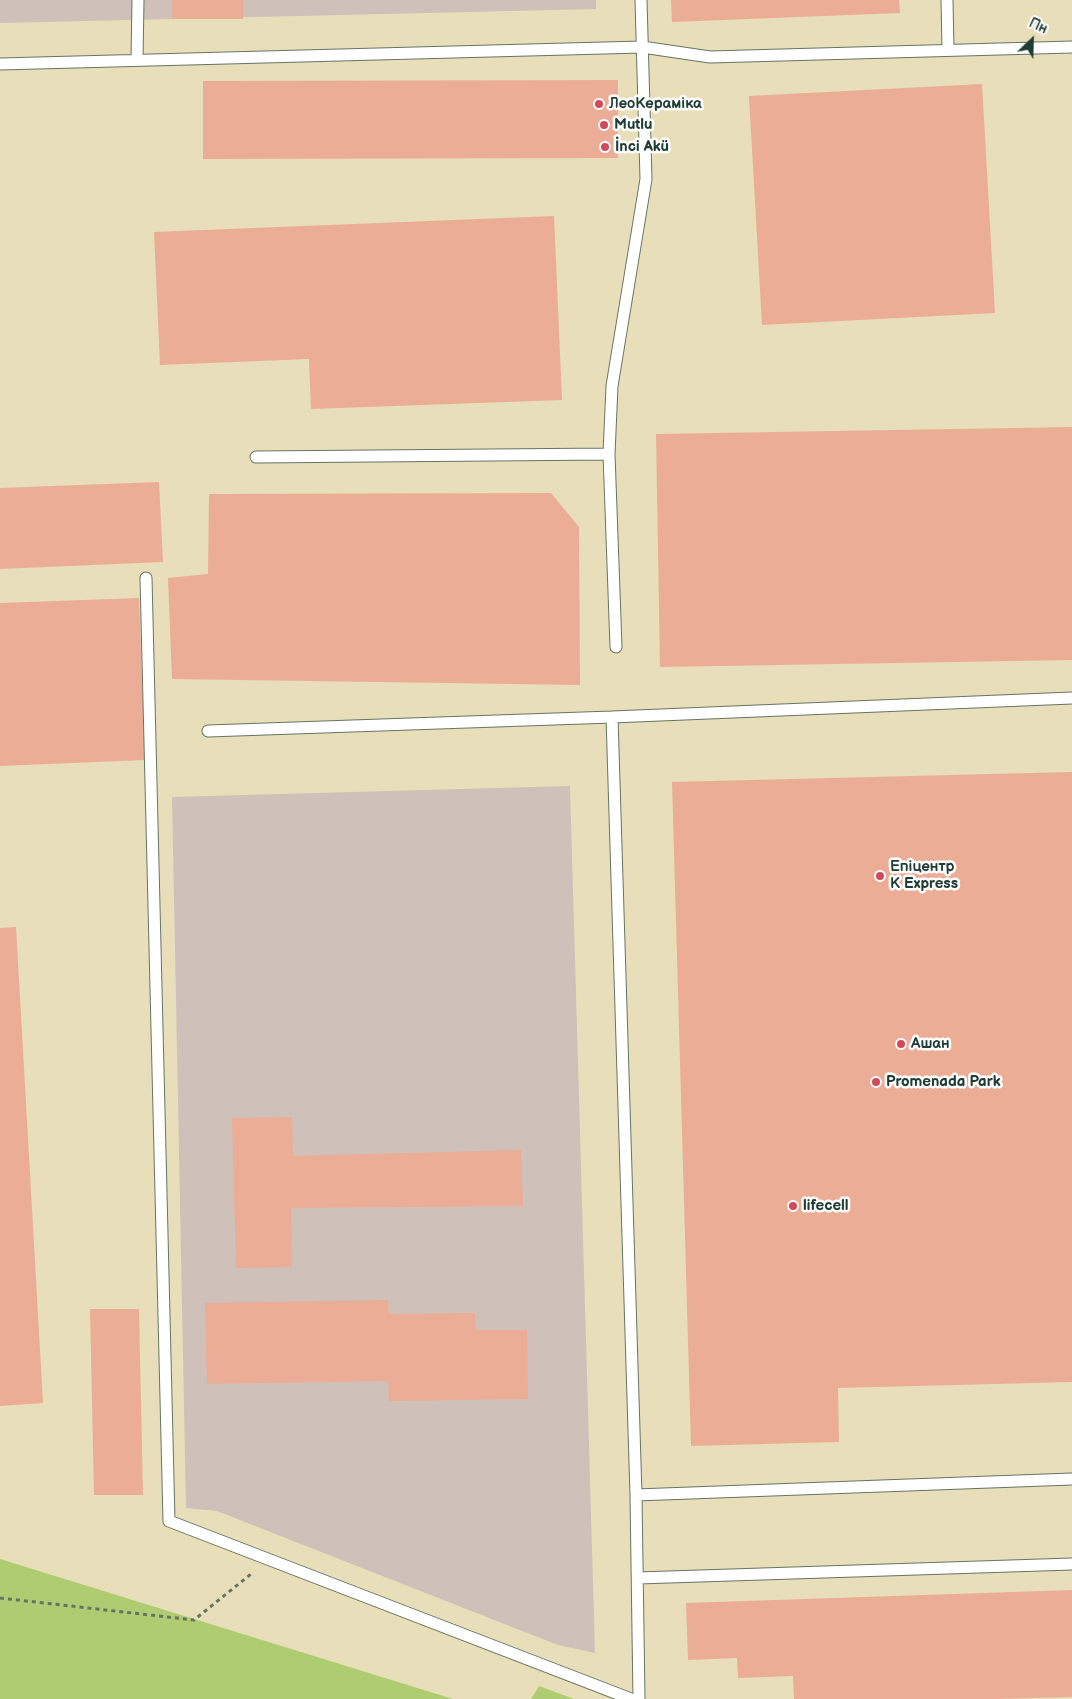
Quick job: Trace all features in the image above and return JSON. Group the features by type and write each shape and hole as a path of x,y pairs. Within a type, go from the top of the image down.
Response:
{"lane":[{"path":"136,60 138,0"},
{"path":"616,647 609,454 612,386 646,179 641,0"},
{"path":"947,0 948,50"},
{"path":"0,64 642,47 710,57 1072,47"},
{"path":"256,457 609,454"},
{"path":"146,578 169,1521 631,1699"},
{"path":"208,731 1072,698"},
{"path":"612,717 636,1495 640,1699"},
{"path":"636,1495 1072,1480"},
{"path":"638,1578 1072,1564"}],"path":[{"path":"0,1598 194,1620 269,1559"}],"shaded area":[{"path":"0,0 596,0 596,9 0,23"},
{"path":"570,786 595,1653 558,1645 217,1511 186,1508 172,797"}],"green space":[{"path":"0,1559 453,1699 0,1699"},
{"path":"539,1686 574,1699 531,1699"}],"building":[{"path":"172,0 243,0 243,19 172,19"},
{"path":"671,0 899,0 900,13 672,22"},
{"path":"618,80 618,158 203,159 203,81"},
{"path":"982,84 995,313 762,325 749,96"},
{"path":"554,216 562,400 311,409 309,359 160,365 154,232"},
{"path":"1072,427 1072,660 660,667 656,434"},
{"path":"159,482 163,562 0,569 0,488"},
{"path":"551,493 579,527 580,685 172,679 168,578 208,574 209,494"},
{"path":"139,598 145,760 0,766 0,603"},
{"name":"Promenada Park","path":"1072,772 1072,1382 838,1388 839,1442 691,1446 672,782"},
{"path":"16,927 43,1403 0,1406 0,928"},
{"path":"292,1117 293,1156 521,1150 523,1206 291,1208 292,1267 236,1268 232,1118"},
{"path":"388,1300 389,1314 475,1313 476,1330 527,1330 528,1399 389,1401 388,1381 207,1384 205,1303"},
{"path":"90,1309 139,1309 143,1495 94,1495"},
{"path":"1072,1590 1072,1697 794,1699 793,1676 738,1678 737,1658 688,1660 686,1603"}],"place":[{"name":"ЛеоКераміка","path":"599,104"},
{"name":"Mutlu","path":"604,125"},
{"name":"İnci Akü","path":"605,147"},
{"name":"Епіцентр К Express","path":"880,876"},
{"name":"Ашан","path":"901,1044"},
{"name":"Promenada Park","path":"876,1082"},
{"name":"lifecell","path":"793,1206"}]}
